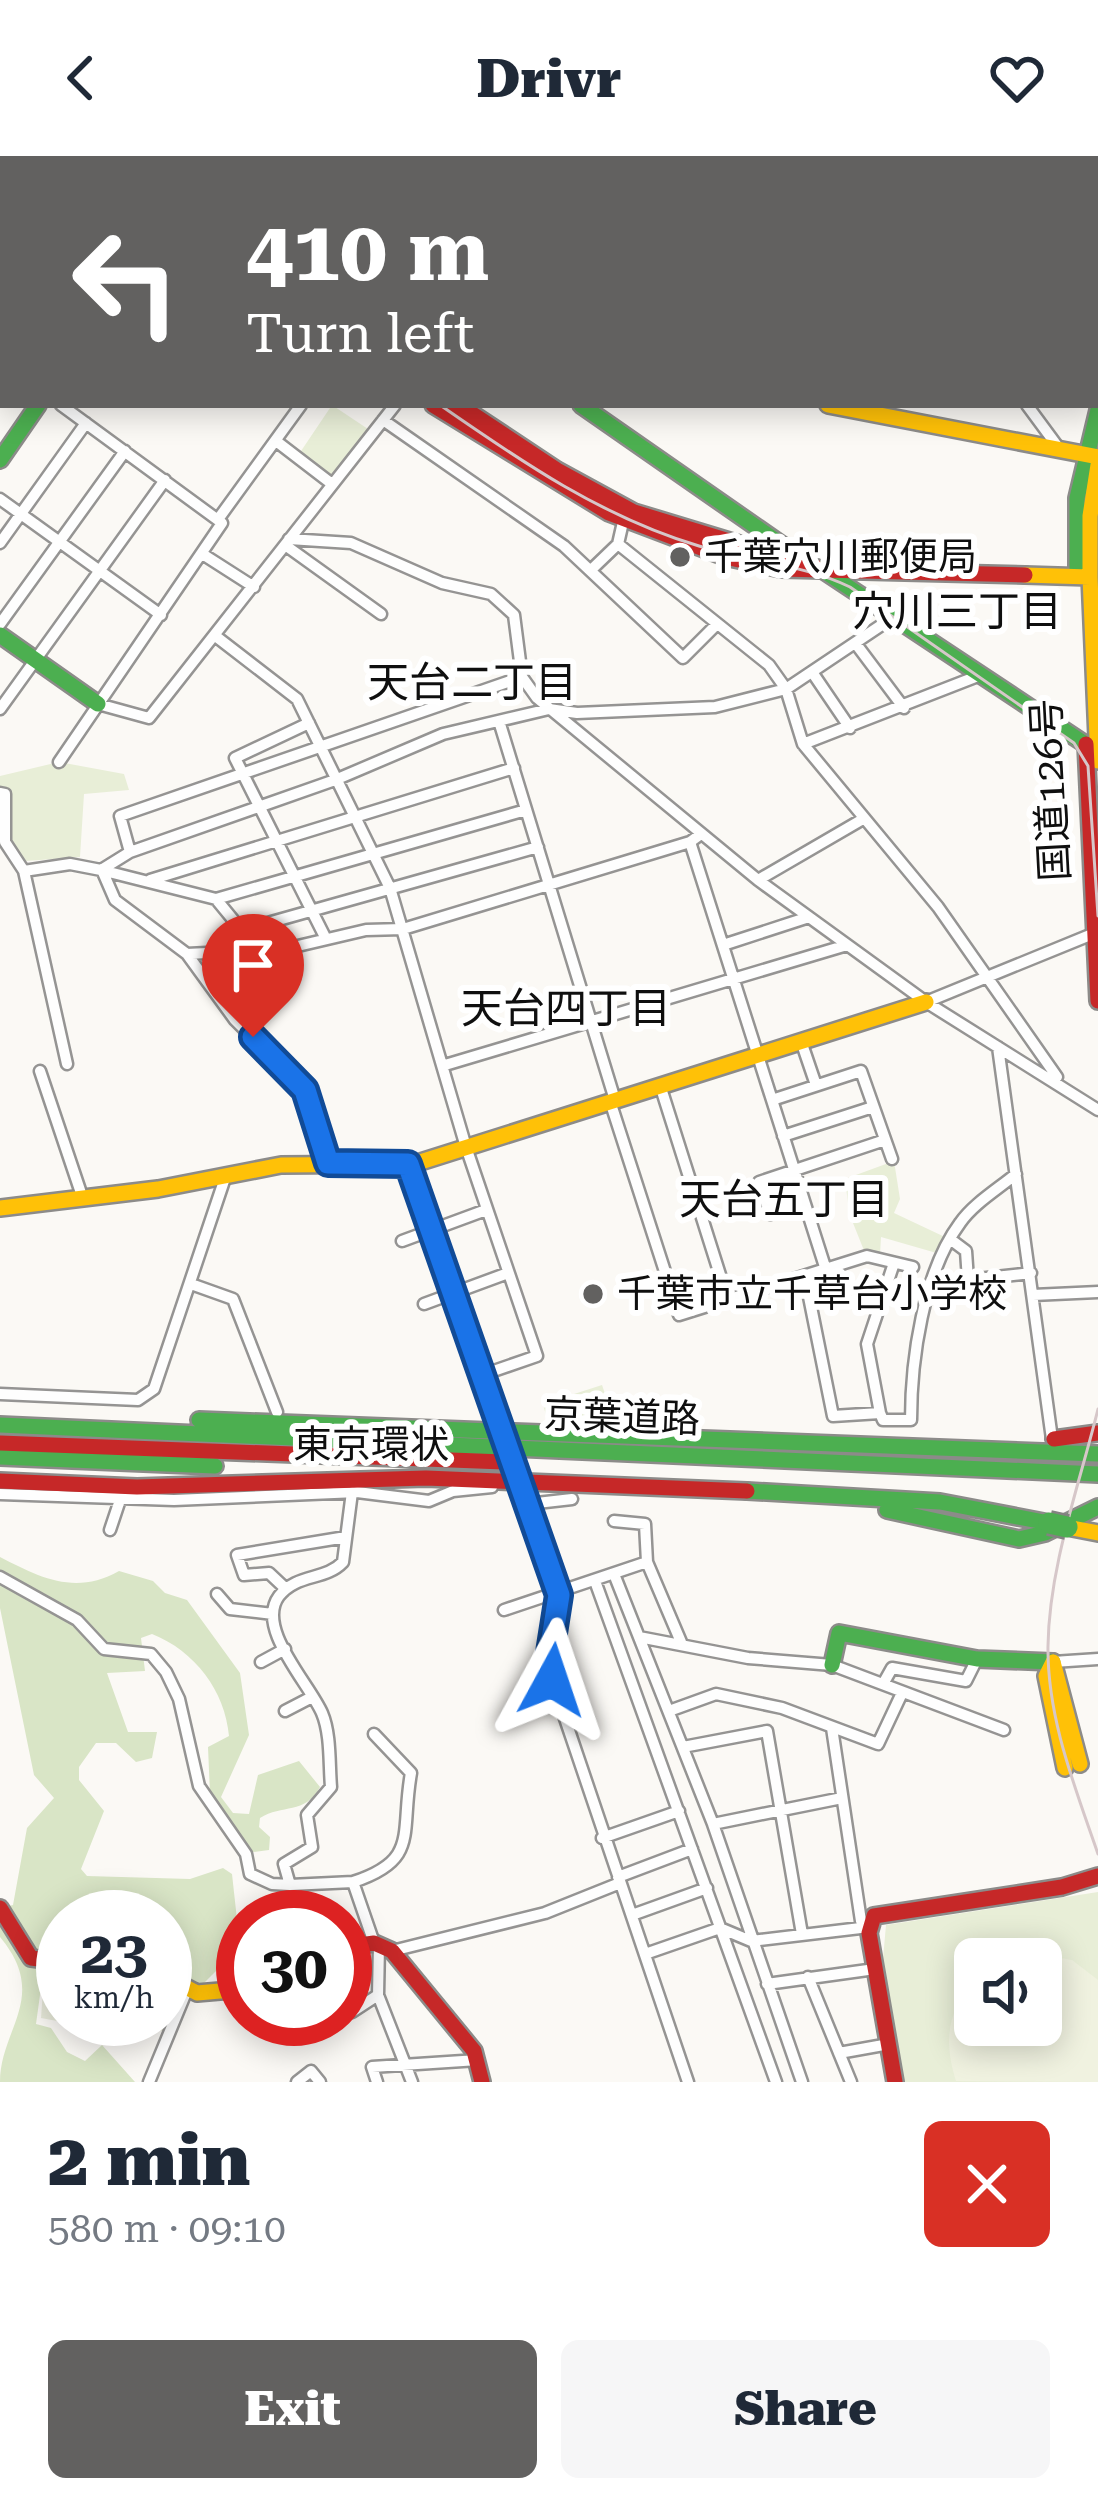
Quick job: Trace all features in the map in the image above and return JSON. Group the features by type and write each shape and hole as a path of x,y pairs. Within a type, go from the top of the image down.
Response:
{"main road":[{"path":"0,460 36,408"},
{"path":"438,408 620,533 793,571 815,567 1083,576"},
{"path":"464,408 608,500 679,529 815,567"},
{"path":"585,408 1095,753"},
{"path":"843,408 1094,458"},
{"name":"国道126号","path":"1098,410 1094,458 1074,523 1083,576 1095,753 1098,1000"},
{"path":"0,634 98,704"},
{"path":"0,1208 328,1163 408,1164 926,1002"},
{"name":"東京環状","path":"0,1413 1098,1454"},
{"name":"京葉道路","path":"0,1425 1098,1474"},
{"path":"797,1443 810,1436 1052,1438 1098,1433"},
{"name":"京葉道路","path":"0,1443 1098,1488"},
{"path":"0,1457 452,1475 465,1480"},
{"name":"東京環状","path":"0,1481 137,1486 384,1478 811,1494 940,1502 1073,1528"},
{"path":"811,1494 1018,1539 1045,1534 1098,1507"},
{"path":"1073,1528 1098,1544"},
{"path":"832,1665 839,1633 977,1659 1053,1662 1046,1676 1072,1766"},
{"path":"895,2082 869,1927 881,1913 1062,1887 1098,1876"},
{"path":"0,1908 31,1958 36,1959"},
{"path":"372,1946 382,1946 480,2071"}],"street":[{"path":"66,408 220,518"},
{"path":"59,763 222,530 220,518 299,408"},
{"path":"98,704 149,718 218,638 286,542 393,408"},
{"path":"1029,408 1060,450"},
{"path":"383,420 592,569 683,658 715,626"},
{"path":"0,543 86,423"},
{"path":"276,441 332,484"},
{"path":"0,624 124,451"},
{"path":"0,709 164,479"},
{"path":"0,499 161,615"},
{"path":"592,569 620,533 715,626 761,657 786,689 803,744 938,907 1062,1085"},
{"path":"286,542 381,614"},
{"path":"286,542 351,543 442,583 490,594 517,623 522,677 549,709 758,880 926,1002 1098,1110"},
{"path":"204,555 254,587"},
{"path":"101,870 130,852 260,808 443,734 549,709 577,713 715,707 786,689 897,615"},
{"path":"218,638 297,699 390,888 466,1148 537,1356 482,1375"},
{"path":"856,644 904,707"},
{"path":"812,672 850,728"},
{"path":"803,744 983,674"},
{"path":"130,852 120,816 522,677"},
{"path":"499,721 679,1315 867,1256 913,1268"},
{"path":"309,723 240,751 235,758 326,939"},
{"path":"146,882 514,769"},
{"path":"0,793 5,794 3,842 24,871 68,1064"},
{"path":"24,871 70,864 216,899 526,810"},
{"path":"758,880 862,819"},
{"path":"188,954 258,950 366,930 403,929 690,842 701,834"},
{"path":"690,842 826,1270"},
{"path":"243,930 538,847"},
{"path":"101,870 115,900 130,916 188,954 235,1021 305,1090 328,1163"},
{"path":"216,899 258,950"},
{"path":"722,945 808,916"},
{"path":"926,1002 982,975 1095,933"},
{"path":"445,1065 847,945"},
{"path":"801,1040 816,1085"},
{"path":"998,1047 1052,1438"},
{"path":"40,1071 82,1199"},
{"path":"772,1100 861,1071 892,1159"},
{"path":"660,1085 728,1300"},
{"path":"783,1136 874,1107"},
{"path":"804,1203 770,1214 759,1182 885,1140"},
{"path":"408,1164 559,1595 548,1665 602,1838 648,1953 688,2082"},
{"path":"894,1263 867,1344 883,1420 911,1420 912,1355 950,1239 962,1219 1016,1174"},
{"path":"0,1394 138,1400 147,1396 160,1377 226,1175"},
{"path":"402,1240 486,1210"},
{"path":"950,1239 966,1251 968,1280 1031,1273"},
{"path":"1028,1250 1042,1247"},
{"path":"424,1304 508,1273"},
{"path":"805,1277 833,1417 880,1412"},
{"path":"191,1284 233,1299 277,1412"},
{"path":"1034,1295 1098,1292"},
{"path":"0,1494 120,1500 352,1492 429,1501 454,1491 507,1483"},
{"path":"290,1885 284,1864 312,1847 307,1815 331,1787 324,1717 285,1649 273,1614 296,1579 336,1569 343,1562 352,1492"},
{"path":"527,1502 572,1499"},
{"path":"110,1530 120,1500"},
{"path":"614,1521 645,1524 647,1562 681,1642"},
{"path":"286,1589 269,1573 244,1575 237,1556 346,1537"},
{"path":"504,1610 647,1562"},
{"path":"614,1574 713,1824 802,2082"},
{"path":"0,1577 77,1620 104,1649 151,1654 159,1662 179,1699 206,1802 246,1854 250,1874 272,1884 353,1882 388,1869 401,1852 411,1773 374,1734"},
{"path":"595,1582 776,2082"},
{"path":"217,1594 230,1609 273,1614"},
{"path":"639,1637 748,1658 832,1665 1004,1730"},
{"path":"261,1662 285,1649"},
{"path":"884,1684 892,1668 966,1682 977,1659"},
{"path":"1053,1662 1098,1659"},
{"path":"669,1711 716,1694 782,1708 878,1744 902,1693"},
{"path":"285,1712 312,1696"},
{"path":"832,1727 861,1922 869,1927"},
{"path":"683,1748 767,1731 802,1934"},
{"path":"713,1824 842,1798"},
{"path":"602,1838 679,1811"},
{"path":"382,1946 544,1913 692,1849"},
{"path":"353,1882 382,1946 378,1995 412,2082"},
{"path":"632,1915 706,1888"},
{"path":"648,1953 720,1928 751,1941 869,1927"},
{"path":"767,1984 875,1969"},
{"path":"808,1977 850,2082"},
{"path":"372,1999 378,1995"},
{"path":"839,2053 889,2044"},
{"path":"149,2082 164,2046"},
{"path":"377,2082 372,2067 480,2071"},
{"path":"297,2082 311,2071 320,2082"}],"green space":[{"path":"330,408 368,429 332,478 299,454"},
{"path":"59,762 124,774 129,790 84,794 80,857 26,861 12,844 12,796 0,787 0,776"},
{"path":"894,1161 900,1199 894,1213 947,1238 940,1254 881,1237 880,1255 865,1253 853,1223 856,1212 849,1211 845,1179"},
{"path":"602,1385 614,1420 547,1419 543,1404"},
{"path":"0,1557 43,1577 72,1583 119,1571 153,1581 165,1593 187,1600 240,1673 249,1735 221,1797 233,1813 249,1814 258,1775 299,1761 320,1787 307,1802 260,1818 259,1827 270,1837 269,1850 253,1852 210,1794 208,1747 229,1736 221,1703 205,1674 182,1651 152,1634 141,1638 145,1671 107,1673 128,1732 157,1732 152,1758 136,1762 116,1743 96,1743 79,1767 79,1780 104,1811 81,1869 87,1876 190,1879 223,1868 232,1874 234,1890 216,1890 216,1971 198,1989 192,1986 192,1890 36,1890 36,2046 63,2046 85,2061 103,2046 135,2082 0,2082 22,1995 14,1958 0,1937 0,1908 13,1905 27,1828 54,1798 34,1775 0,1608"},
{"path":"1098,1892 1098,2082 900,2082 882,1970 886,1925"},
{"path":"1062,1958 1072,1960 1098,1980 1098,2082 956,2081 950,2053 953,2016 954,2046 1062,2046"}],"railway":[{"path":"444,408 532,467 629,520 699,546 813,573 850,587 1074,743 1088,766 1098,916"},
{"path":"1098,1409 1059,1557 1048,1646 1057,1726 1098,1854"}],"traffic: fast":[{"path":"0,460 36,408"},
{"path":"585,408 795,554"},
{"path":"1077,576 1077,498 1098,410"},
{"path":"821,569 1091,748"},
{"path":"0,635 98,704"},
{"path":"199,1420 1098,1454"},
{"path":"0,1425 1098,1474"},
{"path":"0,1457 215,1466"},
{"path":"747,1491 940,1502 1049,1523"},
{"path":"887,1510 1019,1539 1045,1533 1098,1507"},
{"path":"1049,1523 1067,1527"},
{"path":"832,1665 839,1633 977,1659 1053,1662"}],"traffic: slow":[{"path":"844,408 1098,457"},
{"path":"1090,577 1090,516 1098,465"},
{"path":"1025,575 1090,577 1098,761"},
{"path":"0,1208 158,1189 281,1165 414,1164 926,1002"},
{"path":"1067,1527 1098,1533"},
{"path":"1053,1662 1046,1676 1065,1768"},
{"path":"1053,1662 1080,1764"},
{"path":"192,1990 216,1991"}],"traffic: jam":[{"path":"438,408 609,513 725,557 781,569 1025,575"},
{"path":"464,408 557,470 634,512 815,567"},
{"path":"1086,744 1098,1001"},
{"path":"1054,1439 1098,1433"},
{"path":"0,1443 504,1462"},
{"path":"0,1481 137,1487 426,1478 747,1491"},
{"path":"895,2082 869,1933 874,1916 1062,1887 1098,1876"},
{"path":"0,1908 31,1958 36,1959"},
{"path":"372,1943 392,1951 474,2051 482,2082"}],"place":[{"name":"千葉穴川郵便局","path":"680,557"},
{"name":"千葉市立千草台小学校","path":"593,1294"}],"district":[{"name":"穴川三丁目","path":"957,611"},
{"name":"天台二丁目","path":"472,682"},
{"name":"天台四丁目","path":"566,1008"},
{"name":"天台五丁目","path":"784,1199"}],"route":[{"path":"253,1037 305,1090 328,1163 408,1164 559,1595 548,1665 552,1680"}]}
